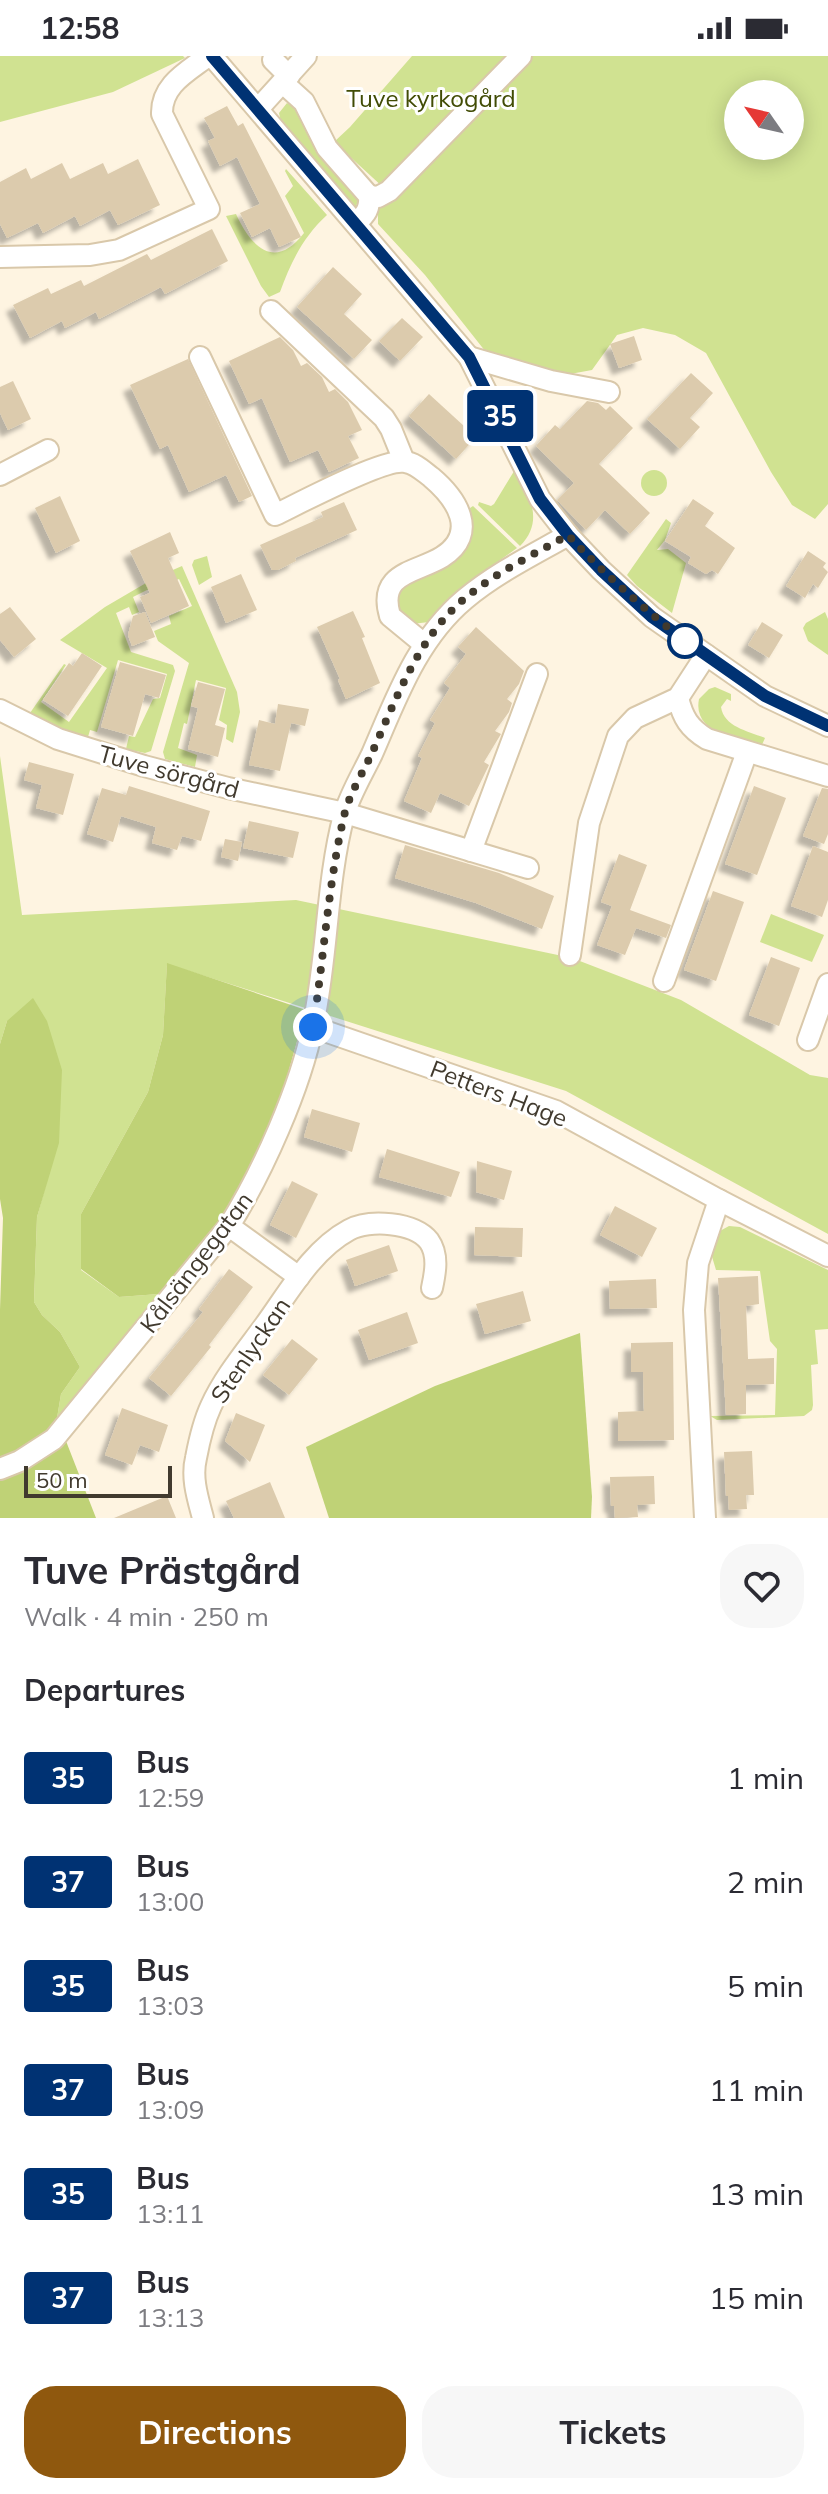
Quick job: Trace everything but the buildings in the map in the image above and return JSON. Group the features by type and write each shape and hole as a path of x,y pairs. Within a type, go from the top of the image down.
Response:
{"street":[{"path":"0,257 90,255 119,250 209,209 162,114 161,104 166,90 210,56 469,357 540,499 568,535 652,617 765,696 826,723"},
{"path":"258,109 306,56"},
{"path":"369,196 378,197 389,191 521,56"},
{"path":"273,60 304,102 327,148 369,196 370,206 356,223"},
{"path":"271,311 384,418 404,461"},
{"path":"200,357 275,515 375,469 404,461 418,467 453,498 461,517 457,544 444,556 397,578 388,593 390,616 424,644"},
{"path":"469,357 551,381 609,392"},
{"path":"0,475 48,450"},
{"name":"Kålsängegatan","path":"0,1469 20,1461 54,1439 229,1226 253,1188 290,1098 313,1027 331,886 345,813 400,689 424,644 464,600 500,573 568,535"},
{"path":"570,955 589,823 618,736 635,718 678,698 706,655"},
{"path":"471,851 537,674"},
{"path":"678,698 691,730 707,739 828,776"},
{"name":"Tuve sörgård","path":"0,710 58,739 144,766 345,813"},
{"path":"664,981 747,752"},
{"path":"345,813 528,868"},
{"path":"808,1040 828,984"},
{"name":"Petters Hage","path":"313,1027 556,1111 828,1256"},
{"path":"705,1518 694,1310 698,1263 719,1200"},
{"name":"Stenlyckan","path":"203,1518 196,1493 195,1462 210,1407 239,1360 299,1277 335,1239 353,1227 386,1224 410,1229 429,1241 436,1266 432,1288"},
{"name":"Stenlyckan","path":"229,1226 299,1277"}],"green space":[{"path":"0,56 185,58 113,92 0,122"},
{"name":"Tuve kyrkogård","path":"412,56 828,56 828,504 815,519 792,505 706,353 675,335 643,328 617,335 592,370 559,376 493,361 425,275 378,224 378,210 385,189 334,142"},
{"path":"287,103 295,108 317,152 358,200 356,207 281,122 279,113"},
{"path":"286,169 327,215 299,250 280,292 269,297 226,216 236,214 256,245 265,250 283,251 293,244 304,233 285,196 293,186"},
{"path":"516,468 530,498 533,517 528,537 520,546 478,505 479,502 494,504"},
{"path":"654,470 663,474 667,483 663,492 654,496 645,492 641,483 645,474"},
{"path":"473,506 517,548 461,588 429,622 412,624 400,616 396,594 471,523 470,508"},
{"path":"666,519 671,523 665,540 657,550 668,549 686,563 672,613 627,575"},
{"path":"207,556 212,577 199,585 192,565 194,560"},
{"path":"182,566 237,692 240,712 233,743 226,739 227,725 219,720 226,688 196,680 187,724 184,723 178,748 197,755 195,767 165,759 163,752 189,663 158,641 154,631 171,624 169,616 192,606 179,579 156,589 152,579"},
{"path":"146,583 149,589 133,597 139,612 132,615 129,607 116,613 131,652 173,665 175,671 151,751 145,753 126,749 129,736 135,737 153,699 160,698 167,674 118,660 97,732 90,730 88,737 54,726 30,713 64,664 41,702 69,722 107,668 60,640 105,607"},
{"path":"825,612 828,619 828,655 808,641 803,628"},
{"path":"715,687 731,694 731,701 727,699 721,707 723,714 732,724 765,738 761,747 719,733 702,720 699,699"},
{"path":"0,756 22,915 296,900 572,958 681,1000 810,1075 828,1078 828,1234 566,1091 167,964 163,1035 148,1092 81,1214 81,1270 119,1297 159,1294 57,1418 61,1394 80,1367 60,1332 42,1315 34,1302 37,1217 47,1181 7,1021 0,1044"},
{"path":"771,914 824,935 812,962 760,942"},
{"path":"167,963 306,1010 277,1112 226,1212 159,1294 119,1297 81,1269 81,1214 148,1092 163,1035"},
{"path":"33,998 47,1021 62,1070 59,1143 37,1217 34,1302 42,1315 60,1332 80,1367 61,1394 57,1418 96,1518 0,1518 3,1218 0,1199 0,1044 7,1021"},
{"path":"729,1226 740,1227 828,1270 828,1329 815,1330 818,1364 811,1365 813,1405 804,1416 717,1420 710,1416 775,1415 777,1349 770,1341 760,1271 716,1270 710,1250 718,1232"},
{"path":"580,1333 591,1518 329,1518 306,1447 435,1386"}],"bus line":[{"name":"35","path":"212,56 469,357 540,499 568,535 652,617 765,696 828,726"}],"route":[{"path":"313,1027 331,886 345,813 400,689 424,644 445,619 500,573 568,535 652,617 685,641"}]}
